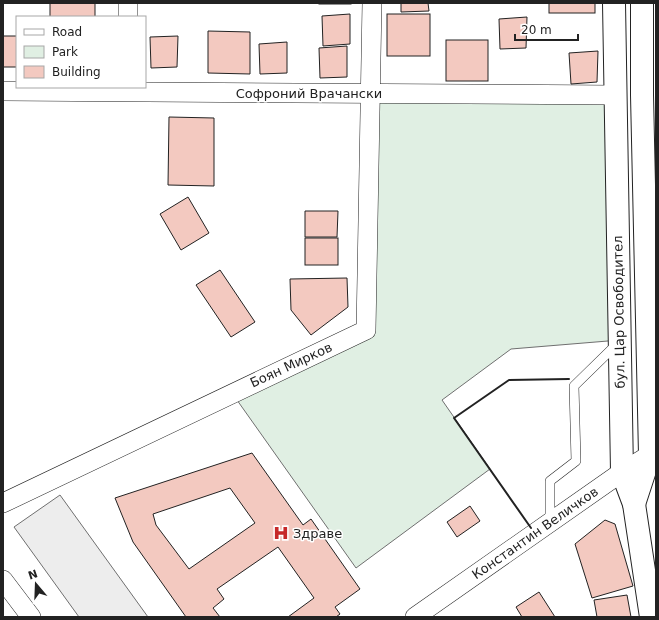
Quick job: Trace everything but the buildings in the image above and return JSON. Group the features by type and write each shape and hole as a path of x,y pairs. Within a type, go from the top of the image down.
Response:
{"street":[{"path":"128,3 128,16"},
{"path":"371,93 372,3"},
{"name":"бул. Цар Освободител","path":"614,3 622,472 634,504 651,617"},
{"path":"634,504 653,453 642,95 642,3"},
{"name":"Софроний Врачански","path":"3,91 127,90 615,95"},
{"name":"Боян Мирков","path":"3,503 366,330 371,93"},
{"name":"Константин Величков","path":"416,617 622,472 653,453"},
{"path":"3,580 31,617"}],"lane":[{"path":"550,524 550,481 576,461 574,386 620,340"}],"green space":[{"path":"371,93 615,95 620,340 511,349 442,400 490,469 356,568 232,393 366,330"}],"shaded area":[{"path":"60,495 148,617 79,617 14,527"}],"wall":[{"path":"531,528 454,418 509,380 569,379"}],"place":[{"name":"Здраве","path":"281,533"}]}
